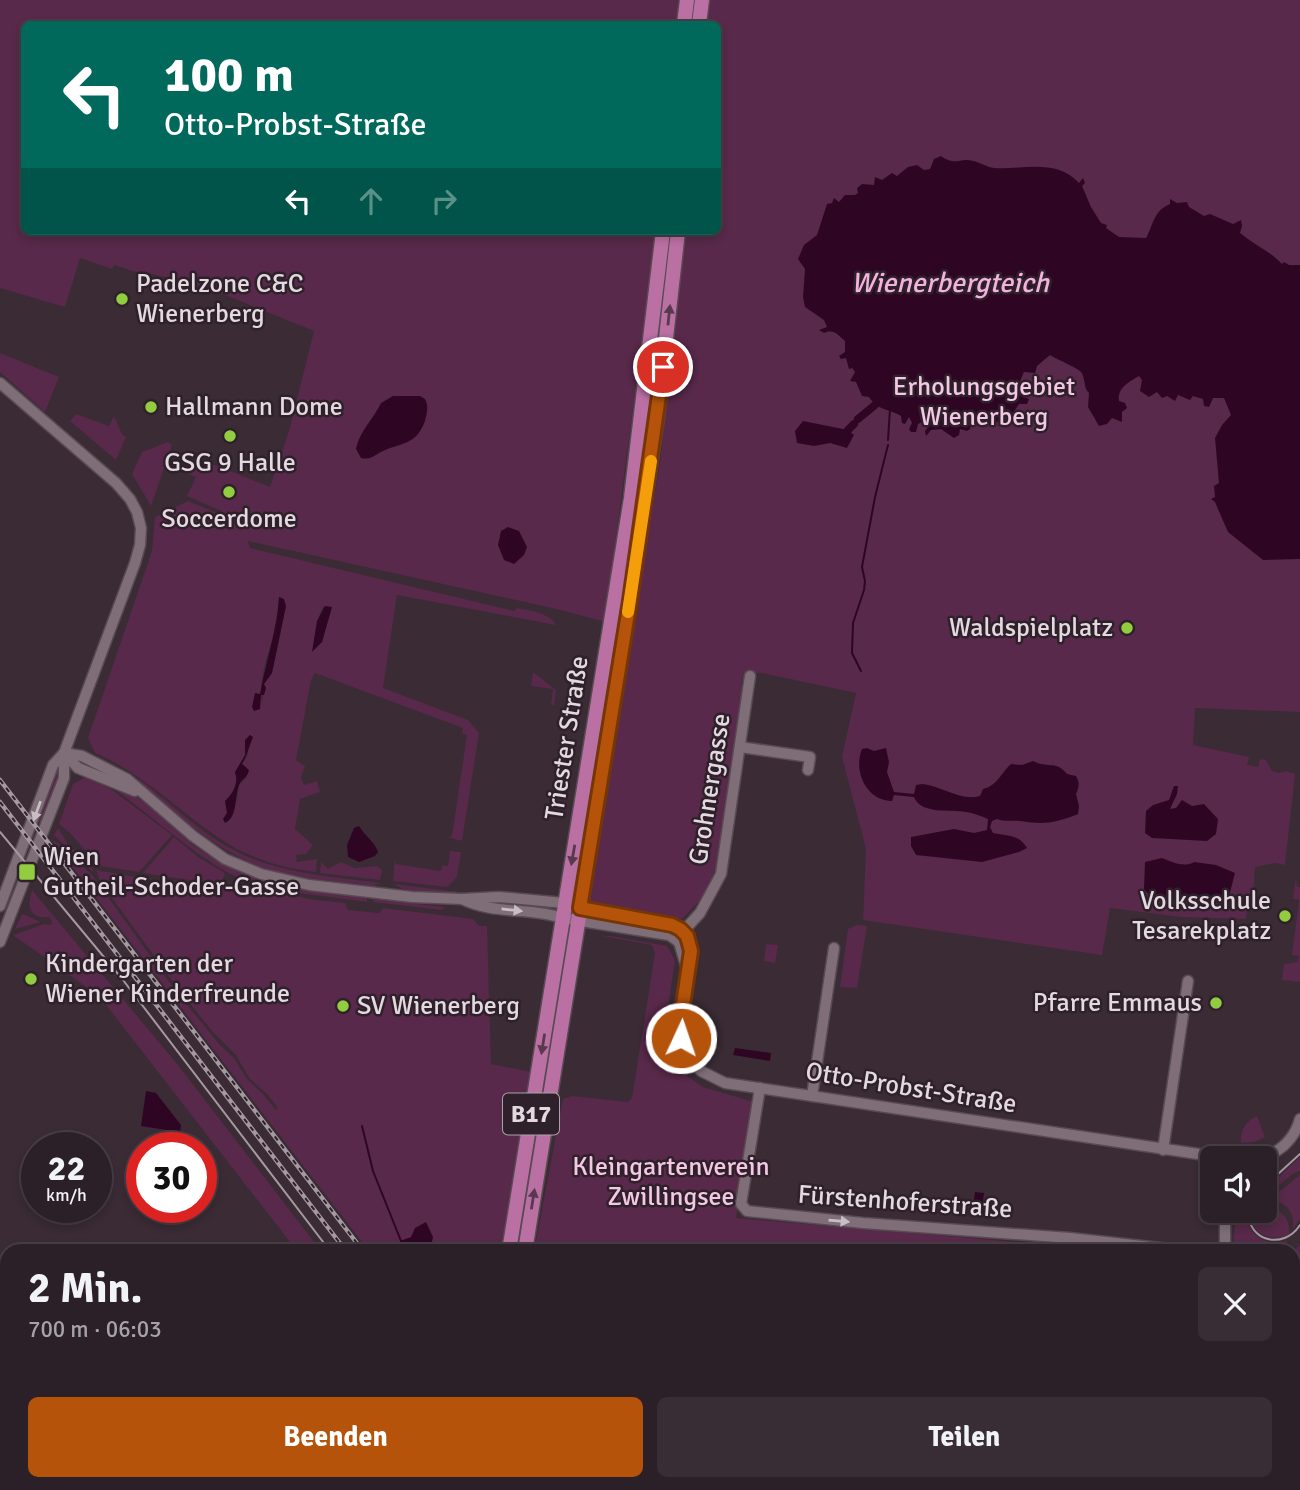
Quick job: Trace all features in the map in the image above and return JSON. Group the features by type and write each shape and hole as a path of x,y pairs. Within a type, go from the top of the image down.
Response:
{"main road":[{"path":"684,21 687,0"},
{"path":"699,21 702,0"},
{"name":"Triester Straße","path":"623,600 663,235"},
{"name":"Triester Straße","path":"525,1244 579,914 613,660 657,418 678,235"},
{"name":"Triester Straße","path":"510,1244 563,910 613,660"}],"street":[{"path":"0,383 116,483 130,499 141,528 135,563 64,753 64,778 0,942"},
{"name":"Grohnergasse","path":"680,936 707,903 721,874 750,676"},
{"path":"740,747 810,757 808,769"},
{"path":"64,753 82,756 120,776 225,859 261,874 309,885 412,897 462,900 489,897 680,936"},
{"path":"0,906 53,765 64,753"},
{"name":"Otto-Probst-Straße","path":"680,936 687,970 680,1025 681,1038 689,1059 701,1072 724,1083 1200,1155"},
{"path":"812,1096 834,948"},
{"path":"1163,1150 1188,981"},
{"name":"Fürstenhoferstraße","path":"760,1088 741,1204 747,1211 1124,1244"},
{"path":"1277,1151 1290,1140 1300,1119"},
{"path":"1223,1244 1224,1223"}],"green space":[{"path":"0,0 681,0 678,21 21,21 21,235 655,235 605,622 248,541 250,548 514,611 517,608 539,613 549,617 556,625 397,595 383,688 468,720 479,733 462,841 447,837 452,836 467,735 462,734 463,728 315,673 311,680 296,760 305,766 301,778 304,785 317,781 320,792 300,799 295,829 313,845 306,854 296,855 297,862 317,859 316,872 278,865 241,851 203,827 129,771 95,753 88,738 152,551 155,517 188,501 220,514 221,511 187,496 196,477 186,473 190,463 198,466 202,460 270,487 289,431 314,331 208,288 114,265 112,269 80,258 65,307 0,288","holes":["279,598 286,606 272,673 264,684 262,704 263,672 278,617","323,607 332,607 322,642 316,647 317,621","251,735 247,757 242,764 247,768 247,777 239,785 237,800 223,819 227,813 225,801 233,793 237,777 235,774 245,755 245,740"]},
{"name":"Erholungsgebiet Wienerberg","path":"708,0 1300,0 1300,712 1195,708 1193,745 1249,757 1247,765 1258,767 1260,759 1266,760 1272,771 1295,774 1285,865 1275,863 1255,867 1253,898 1248,902 1246,919 1181,917 1110,908 1102,955 863,920 866,849 842,757 856,693 762,673 744,672 741,686 744,688 717,865 704,896 682,919 591,903 588,897 661,456 684,235 721,235 721,21 706,21"},
{"path":"0,353 59,377 45,412 0,372"},
{"path":"76,414 109,426 114,416 126,437 116,460 70,421"},
{"path":"168,442 172,445 151,506 132,474 142,452"},
{"path":"533,672 556,690 554,705 551,705 553,689 531,686"},
{"path":"59,767 59,777 42,823 38,821 54,774"},
{"path":"86,777 111,789 172,835 139,872 99,866 59,824 73,784"},
{"path":"138,778 215,839 254,859 316,875 381,883 374,886 298,876 273,871 246,861 187,823"},
{"path":"105,783 141,800 193,845 250,877 251,875 293,887 367,898 367,902 283,891 269,885 251,883 231,874 208,861"},
{"path":"58,828 68,844 94,873 54,835"},
{"path":"174,837 198,857 225,873 221,885 143,873"},
{"name":"SV Wienerberg","path":"51,839 93,876 172,986 219,1044 234,1058 247,1079 276,1110 278,1108 250,1079 235,1054 212,1031 179,990 101,883 96,870 142,878 139,894 160,895 162,880 261,892 262,888 309,899 345,903 348,910 379,913 383,908 473,919 479,926 487,926 491,1064 532,1072 504,1244 364,1244"},
{"path":"450,851 461,852 457,877 447,887 393,881 395,858 396,864 441,871 442,866 448,866"},
{"path":"321,862 328,869 341,862 355,868 377,866 382,870 380,880 320,873"},
{"path":"1296,876 1297,886 1300,887 1300,982 1282,980 1284,964 1298,962 1299,956 1292,955 1299,900 1293,899"},
{"path":"394,884 457,891 455,894 423,893"},
{"path":"32,890 178,1065 316,1244 292,1244 217,1148 217,1132 205,1132 107,1006 89,989 13,935 44,924 51,925 49,917 33,914 30,906"},
{"path":"373,899 445,907 441,910 373,902"},
{"path":"22,914 25,915 41,922 15,929"},
{"path":"857,925 867,926 857,988 840,987 848,929"},
{"name":"Kleingartenverein Zwillingsee","path":"603,936 667,946 675,960 667,1014 666,1047 681,1072 703,1087 754,1102 736,1218 1038,1244 535,1244 563,1099 572,1096 628,1102 632,1098 655,953 652,945"},
{"path":"766,944 778,945 775,963 764,961"},
{"path":"1257,1116 1265,1137 1254,1142 1241,1143 1244,1127"},
{"path":"1300,1157 1300,1171 1277,1187 1277,1179"},
{"path":"1300,1175 1300,1219 1293,1229 1291,1212 1277,1202 1279,1192"},
{"path":"1277,1210 1284,1215 1288,1223 1289,1235 1269,1237 1253,1223 1277,1223"},
{"path":"1235,1223 1248,1223 1253,1232 1265,1240 1288,1240 1285,1244 1233,1244"}],"water":[{"name":"Wienerbergteich","path":"941,156 951,161 968,160 994,168 1050,168 1070,175 1079,183 1083,178 1085,183 1082,186 1091,207 1101,223 1107,225 1106,228 1119,237 1146,238 1157,214 1170,204 1170,199 1177,203 1187,202 1189,207 1204,216 1210,214 1233,224 1241,220 1240,233 1245,237 1282,264 1284,262 1300,265 1300,559 1263,560 1228,532 1215,502 1211,499 1215,497 1214,486 1219,483 1215,438 1231,415 1224,398 1213,398 1209,407 1204,406 1203,399 1193,396 1190,400 1178,395 1175,401 1167,396 1162,398 1157,392 1149,397 1140,391 1142,380 1139,376 1120,392 1119,401 1125,403 1127,408 1122,412 1122,422 1112,418 1107,424 1099,426 1088,407 1089,393 1081,372 1050,355 1037,366 1035,373 1024,372 1017,388 1023,397 1029,399 1027,404 1019,404 1013,413 1008,409 998,413 1000,421 972,421 970,429 960,429 959,435 954,438 941,429 931,430 926,436 925,431 929,426 922,422 918,424 916,432 911,432 909,429 912,423 909,417 905,424 902,423 901,416 880,407 869,397 862,396 856,382 850,381 855,372 852,368 849,369 846,358 841,359 839,356 845,352 845,341 833,332 824,333 819,330 827,327 824,320 805,307 805,269 798,259 804,245 817,235 827,204 832,203 834,198 839,202 845,195 858,193 857,188 862,184 874,185 875,177 882,180 892,173 897,176 908,167 917,165 924,170 930,169 934,159"},
{"path":"393,396 420,396 425,399 427,410 421,429 407,442 370,458 361,458 356,449 360,437 381,403"},
{"path":"803,421 848,430 854,435 847,448 830,443 814,446 797,443 795,431"},
{"path":"508,527 519,531 527,547 524,555 514,564 504,560 498,545 501,531"},
{"path":"279,597 284,599 286,606 272,673 264,684 266,688 264,695 261,695 260,709 254,711 252,707 255,693 260,694"},
{"path":"325,606 332,607 322,642 312,652 317,621"},
{"path":"250,735 253,737 242,764 249,770 237,790 232,816 225,823 225,801 234,788 235,772 245,755 245,740"},
{"path":"886,748 889,762 887,772 894,792 914,794 916,785 922,784 966,797 980,796 983,789 995,782 1011,764 1022,765 1033,761 1056,766 1077,778 1078,814 1043,823 997,819 992,821 990,827 993,833 1016,838 1027,848 982,862 916,855 911,846 911,837 954,829 974,833 987,830 988,819 966,812 929,809 918,803 914,797 894,795 892,801 875,796 864,783 859,766 862,749 874,751"},
{"path":"1174,786 1178,786 1177,794 1170,809 1176,808 1182,800 1192,806 1204,804 1218,819 1216,834 1207,841 1152,838 1145,833 1146,811 1153,805 1169,800"},
{"path":"359,826 378,852 375,856 359,862 348,857 347,845 354,828"},
{"path":"1162,858 1174,863 1216,865 1235,873 1228,900 1208,902 1182,898 1165,901 1150,896 1144,889 1145,862"},
{"path":"735,1048 771,1053 770,1061 733,1055"},
{"path":"146,1091 156,1093 181,1125 180,1132 141,1126"},
{"path":"975,1192 984,1193 981,1215 972,1214"},
{"path":"426,1222 433,1237 432,1244 402,1244 400,1241 411,1237 415,1228"}],"waterway":[{"path":"858,419 875,405"},
{"path":"888,440 890,409"},
{"path":"848,430 854,424"},
{"path":"861,671 852,653 853,623 864,590 862,567 888,445"},
{"path":"362,1126 373,1171 401,1241"}],"tram line":[{"path":"0,832 123,980 325,1244"},
{"path":"1277,1175 1300,1154"},
{"path":"1250,1223 1260,1236 1277,1240 1293,1233 1300,1225"}],"railway":[{"path":"0,780 358,1244"},
{"path":"0,802 341,1244"}],"slow traffic":[{"path":"628,612 651,461"}],"place":[{"name":"Padelzone C&C Wienerberg","path":"122,299"},
{"name":"Hallmann Dome","path":"151,407"},
{"name":"GSG 9 Halle","path":"230,436"},
{"name":"Soccerdome","path":"229,492"},
{"name":"Waldspielplatz","path":"1127,628"},
{"name":"Wien Gutheil-Schoder-Gasse","path":"27,872"},
{"name":"Volksschule Tesarekplatz","path":"1285,916"},
{"name":"Kindergarten der Wiener Kinderfreunde","path":"31,979"},
{"name":"Pfarre Emmaus","path":"1216,1003"},
{"name":"SV Wienerberg","path":"343,1006"}],"route":[{"path":"663,367 630,601 580,908 672,925 687,936 691,943 691,958 680,1025 681,1038"}]}
